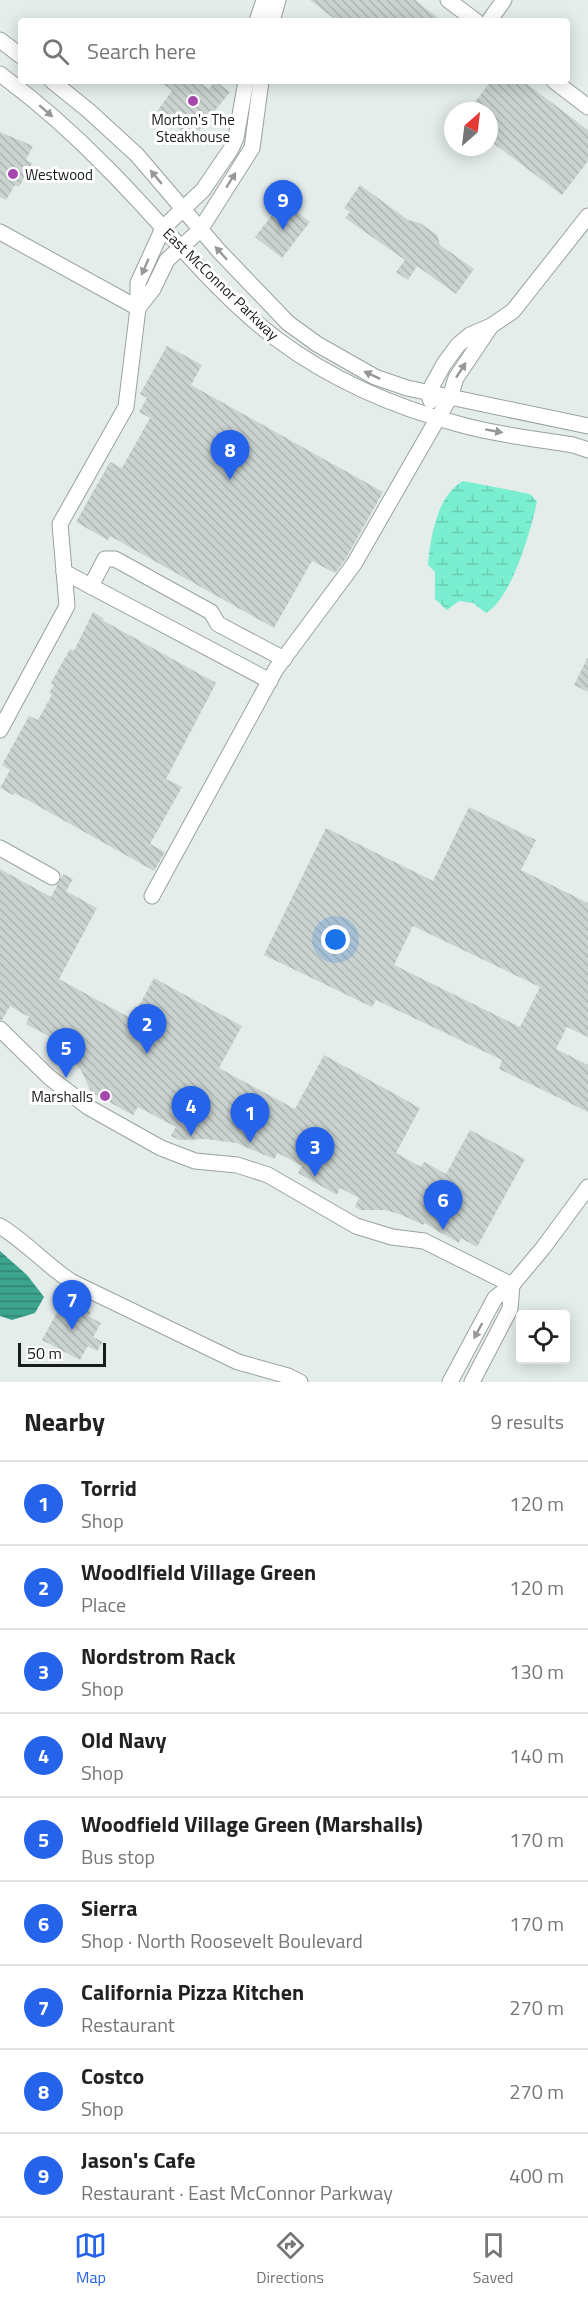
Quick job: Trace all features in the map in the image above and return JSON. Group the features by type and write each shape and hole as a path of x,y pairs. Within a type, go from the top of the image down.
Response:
{"street":[{"path":"258,18 264,0"},
{"path":"273,18 278,0"},
{"path":"448,0 472,18"},
{"path":"491,18 504,0"},
{"path":"0,40 18,54"},
{"name":"East McConnor Parkway","path":"0,74 48,112 109,169 182,248 249,315 295,352 321,369 356,387 463,425 588,450"},
{"name":"East McConnor Parkway","path":"56,84 137,155 219,252 288,323 317,344 375,377 407,388 588,426"},
{"path":"0,730 66,606 60,524 126,407 138,308 138,283 163,228 203,190 231,149 236,138 245,84"},
{"path":"138,308 153,289 167,260 200,230 252,148 261,84"},
{"path":"558,84 588,107"},
{"path":"437,417 428,393 444,364 458,345 470,335 491,326 513,311 588,216"},
{"path":"0,232 138,308"},
{"path":"152,896 270,681 354,564 450,397 455,378 491,326"},
{"path":"91,586 105,559 115,559 211,612 218,624 284,659"},
{"path":"64,572 270,681"},
{"path":"0,848 52,877"},
{"path":"0,1029 49,1077 88,1107 161,1148 195,1161 237,1165 268,1175 356,1227 392,1237 424,1241 512,1285"},
{"path":"450,1382 495,1298 512,1285 588,1187"},
{"path":"0,1226 13,1234 51,1268 72,1281 238,1362 288,1376 300,1382"},
{"path":"472,1382 510,1309 512,1285"}],"green space":[{"path":"463,481 530,494 537,502 525,546 512,579 504,594 486,613 473,603 459,601 447,610 435,599 435,572 428,565 436,518 447,496"}],"shaded area":[{"path":"0,1251 27,1275 44,1297 35,1313 12,1320 0,1316"}],"building":[{"path":"310,0 415,0 438,18 333,18"},
{"name":"Morton's The Steakhouse","path":"164,84 202,84 209,89 213,84 219,84 230,92 192,139 157,111 172,91"},
{"path":"489,84 527,84 588,130 588,161 562,195 498,147 498,102 475,102"},
{"name":"Westwood","path":"0,132 33,146 26,160 32,163 19,187 15,185 6,200 0,197"},
{"path":"360,185 408,220 420,223 437,235 440,245 474,269 456,294 417,266 408,280 396,272 405,260 345,218 350,212 344,208"},
{"path":"283,201 310,222 282,258 255,237"},
{"path":"167,346 202,365 191,385 383,492 345,560 335,573 312,561 274,628 110,536 108,540 76,522 110,462 122,468 150,418 139,412 147,398 140,394"},
{"path":"93,612 104,619 102,620 216,683 166,779 182,787 150,844 165,852 154,871 15,793 13,795 0,788 10,770 2,765 29,716 38,720 52,695 49,693 54,685 51,683 70,649 74,651"},
{"path":"588,657 588,692 574,685"},
{"path":"469,807 536,840 521,870 588,903 588,1037 567,1027 556,1049 588,1065 588,1112 499,1069 502,1060 376,1000 372,1007 264,955 326,828 433,881","holes":["413,926 540,987 520,1027 394,965"]},
{"path":"0,869 51,897 63,874 73,879 66,891 97,908 59,979 132,1019 154,978 242,1026 219,1068 295,1109 324,1055 420,1108 396,1153 421,1167 424,1162 446,1174 470,1130 525,1159 477,1247 461,1238 459,1243 424,1223 424,1225 399,1214 385,1210 361,1210 355,1207 359,1198 340,1188 337,1195 298,1173 302,1166 278,1153 274,1159 236,1143 206,1139 179,1140 171,1136 176,1127 138,1107 133,1115 91,1092 81,1070 66,1052 47,1035 26,1024 29,1017 10,1006 0,1020"},
{"path":"63,1301 72,1306 74,1303 91,1312 88,1316 101,1323 93,1337 103,1342 97,1351 88,1346 80,1360 42,1340"}],"place":[{"name":"Morton's The Steakhouse","path":"193,101"},
{"name":"Westwood","path":"13,174"},
{"name":"Jason's Cafe","path":"283,230"},
{"name":"Costco","path":"230,480"},
{"name":"Woodlfield Village Green","path":"147,1054"},
{"name":"Woodfield Village Green (Marshalls)","path":"66,1078"},
{"name":"Marshalls","path":"105,1096"},
{"name":"Old Navy","path":"191,1136"},
{"name":"Torrid","path":"250,1143"},
{"name":"Nordstrom Rack","path":"315,1177"},
{"name":"Sierra","path":"443,1230"},
{"name":"California Pizza Kitchen","path":"72,1330"}]}
